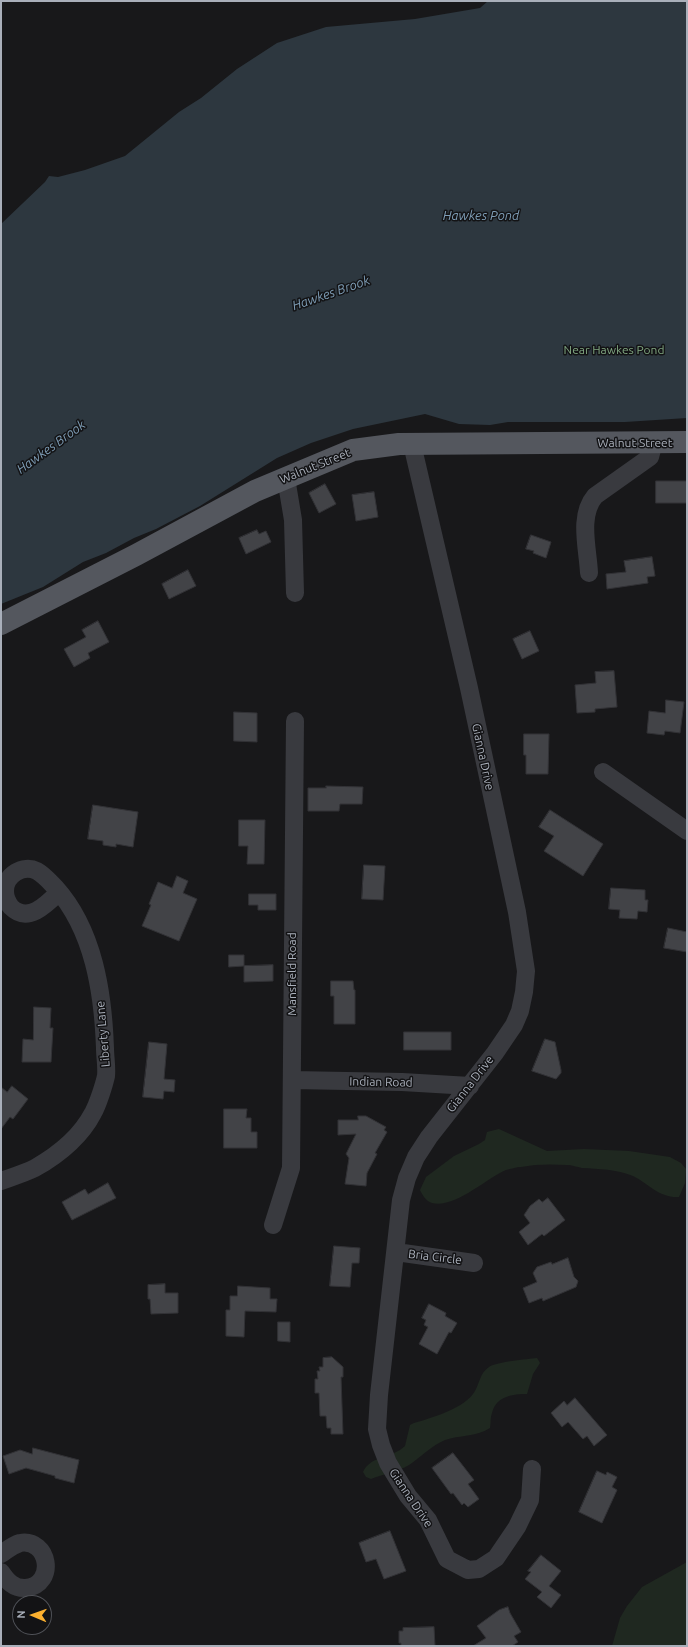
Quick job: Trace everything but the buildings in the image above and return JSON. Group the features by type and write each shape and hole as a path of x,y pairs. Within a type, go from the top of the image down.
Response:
{"main road":[{"name":"Walnut Street","path":"1,624 255,492 353,450 400,444 687,442"}],"street":[{"path":"590,573 586,514 590,503 595,496 650,457 654,442"},
{"name":"Gianna Drive","path":"412,444 469,688 516,912 526,971 521,1004 514,1025 470,1086 429,1137 416,1157 407,1178 401,1200 379,1395 377,1429 388,1463 408,1496 428,1520 447,1559 468,1570 479,1569 496,1558 517,1527 530,1500 532,1469"},
{"path":"286,478 293,520 295,593"},
{"name":"Mansfield Road","path":"273,1225 291,1168 295,721"},
{"path":"603,772 687,831"},
{"name":"Liberty Lane","path":"1,1181 35,1168 72,1142 94,1112 106,1075 104,1026 95,968 89,945 78,923 59,892"},
{"name":"Indian Road","path":"292,1080 402,1082 470,1086"},
{"name":"Bria Circle","path":"396,1252 474,1263"},
{"path":"1,1554 15,1545 29,1544 41,1551 45,1558 46,1565 42,1579 37,1584 30,1587 16,1587 10,1583 1,1572"}],"shaded area":[{"path":"499,1129 547,1151 584,1149 629,1151 670,1157 681,1163 686,1169 685,1183 679,1197 672,1197 654,1190 633,1176 620,1172 550,1164 517,1167 506,1170 470,1192 450,1202 441,1204 432,1203 426,1200 420,1190 426,1177 454,1156 485,1140 487,1132"},
{"path":"537,1358 540,1363 533,1374 527,1394 506,1397 497,1403 491,1415 490,1428 479,1433 450,1438 435,1445 409,1465 371,1479 366,1477 363,1472 371,1463 400,1450 405,1446 410,1425 448,1412 470,1397 475,1391 486,1369 492,1365 504,1362"},
{"path":"687,1562 687,1646 612,1646 620,1618 627,1606 642,1587"}],"water":[{"name":"Hawkes Pond","path":"488,1 687,1 687,418 625,422 508,422 490,425 459,424 425,414 353,429 311,443 277,458 200,506 106,553 83,562 43,587 1,604 1,224 45,182 49,176 58,177 85,170 125,156 179,112 201,98 237,69 277,43 326,27 415,19 480,8"}],"water label":[{"name":"Hawkes Brook","path":"331,293"},
{"name":"Hawkes Brook","path":"51,447"}],"park label":[{"name":"Near Hawkes Pond","path":"614,350"}]}
